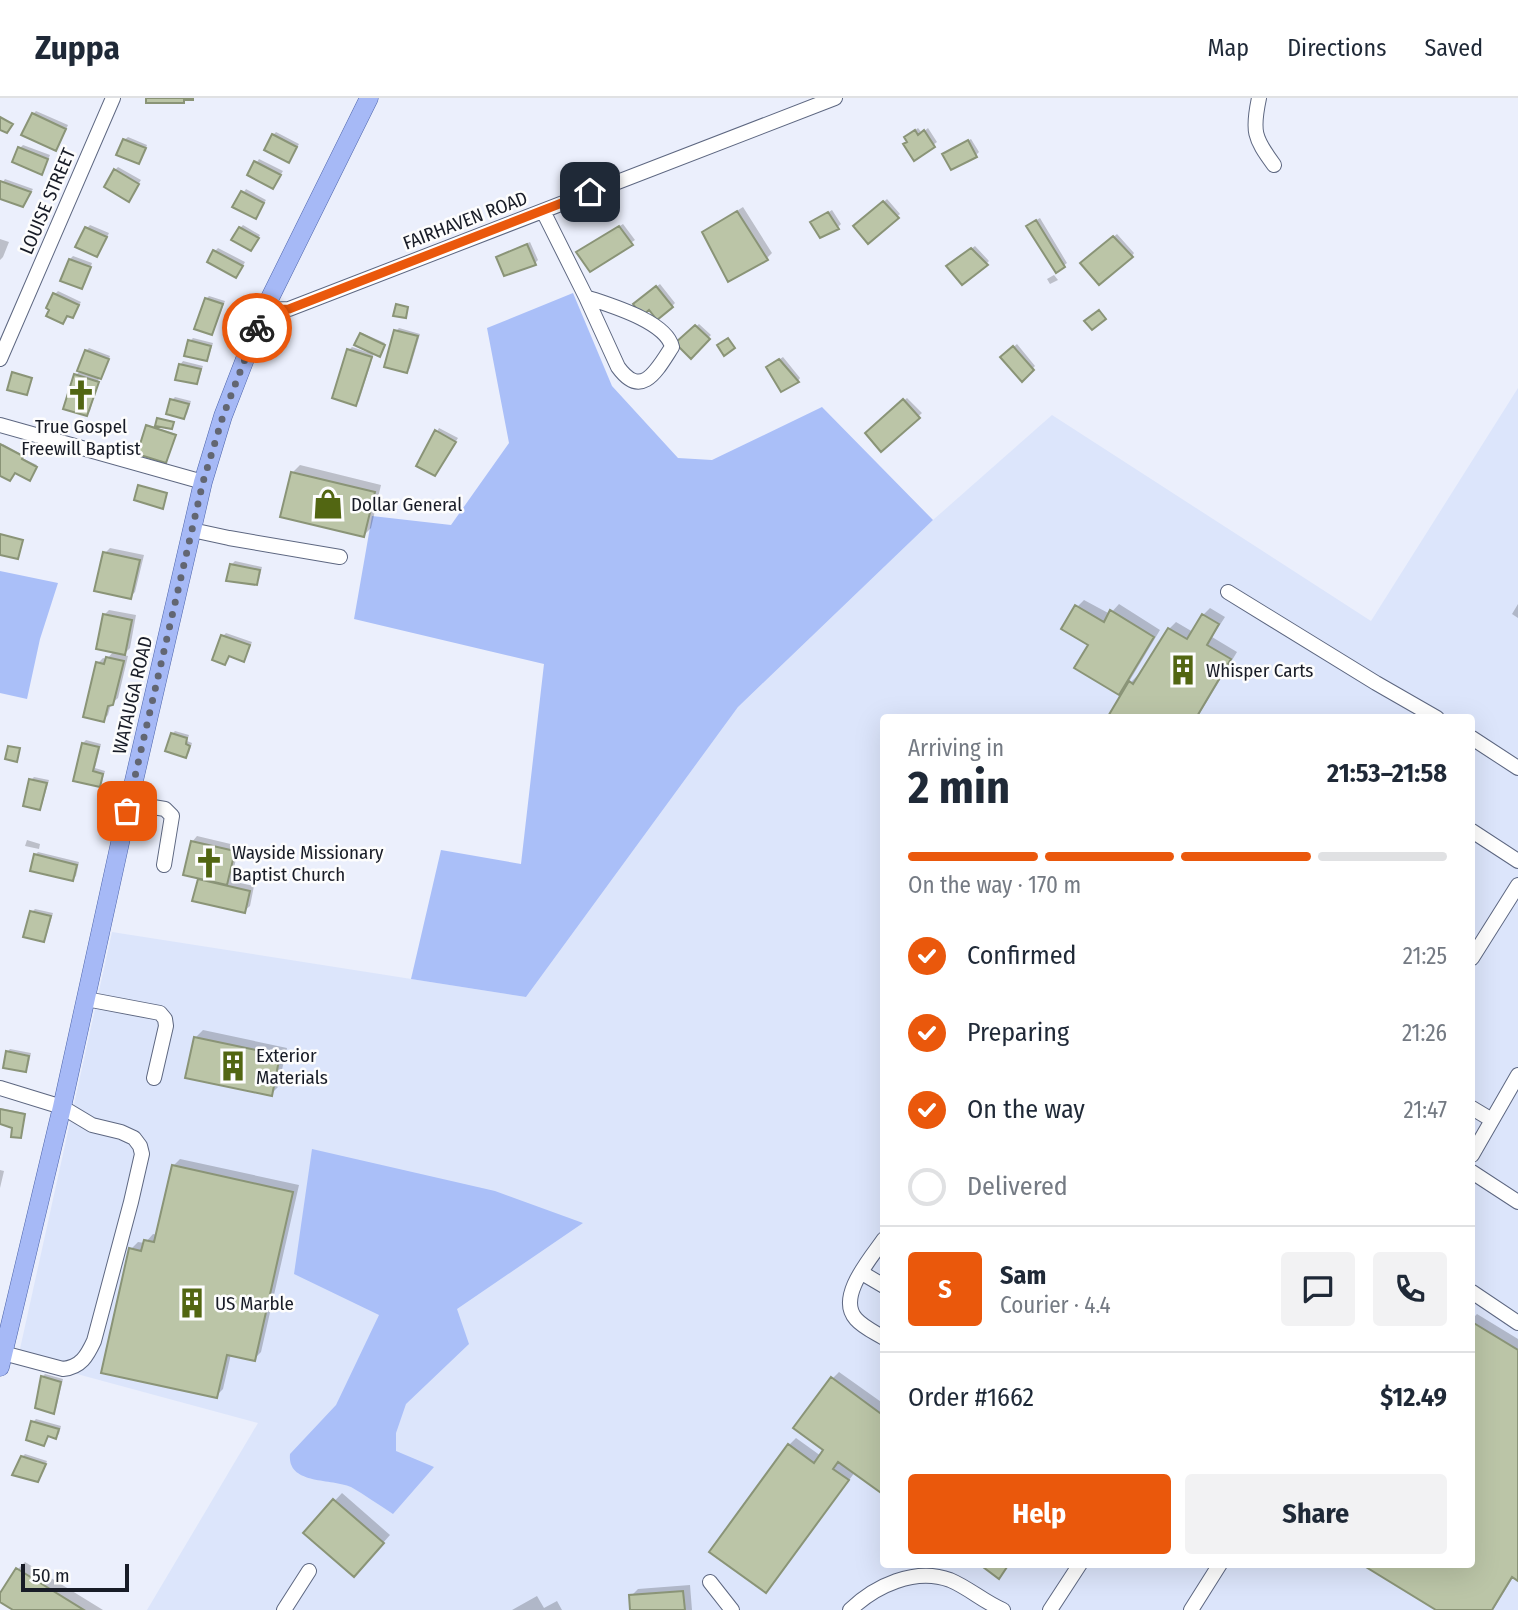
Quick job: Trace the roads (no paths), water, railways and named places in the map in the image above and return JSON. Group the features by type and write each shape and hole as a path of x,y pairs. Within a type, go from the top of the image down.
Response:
{"main road":[{"name":"WATAUGA ROAD","path":"2,1360 203,482 223,416 264,310 369,98"}],"street":[{"name":"LOUISE STREET","path":"0,359 113,98"},
{"name":"FAIRHAVEN ROAD","path":"264,310 289,309 835,98"},
{"path":"1259,98 1255,134 1274,165"},
{"path":"543,211 618,367 625,377 633,382 642,382 660,366 672,347 671,340 637,316 586,297"},
{"path":"0,425 203,482"},
{"path":"192,530 340,557"},
{"path":"1228,592 1430,714"},
{"path":"1475,740 1518,768"},
{"path":"129,803 165,810 172,816 164,865"},
{"path":"1475,833 1518,861"},
{"path":"1475,953 1518,885"},
{"path":"86,999 160,1013 166,1026 154,1078"},
{"path":"1475,1150 1518,1075"},
{"path":"0,1088 62,1107 92,1125 134,1138 142,1154 94,1341 86,1358 79,1365 63,1369 2,1360"},
{"path":"1475,1110 1492,1121"},
{"path":"1475,1174 1517,1199"},
{"path":"880,1245 850,1295 848,1306 855,1318 880,1335"},
{"path":"862,1273 880,1284"},
{"path":"1475,1295 1518,1323"},
{"path":"1050,1610 1077,1568"},
{"path":"1191,1610 1217,1568"},
{"path":"284,1610 309,1571"},
{"path":"850,1610 874,1591 892,1583 911,1577 930,1576 949,1580 1003,1610"},
{"path":"710,1582 732,1610"}],"place":[{"name":"True Gospel Freewill Baptist","path":"81,395"},
{"name":"Dollar General","path":"328,504"},
{"name":"Whisper Carts","path":"1183,670"},
{"name":"Wayside Missionary Baptist Church","path":"209,863"},
{"name":"Exterior Materials","path":"233,1066"},
{"name":"US Marble","path":"192,1303"}]}
